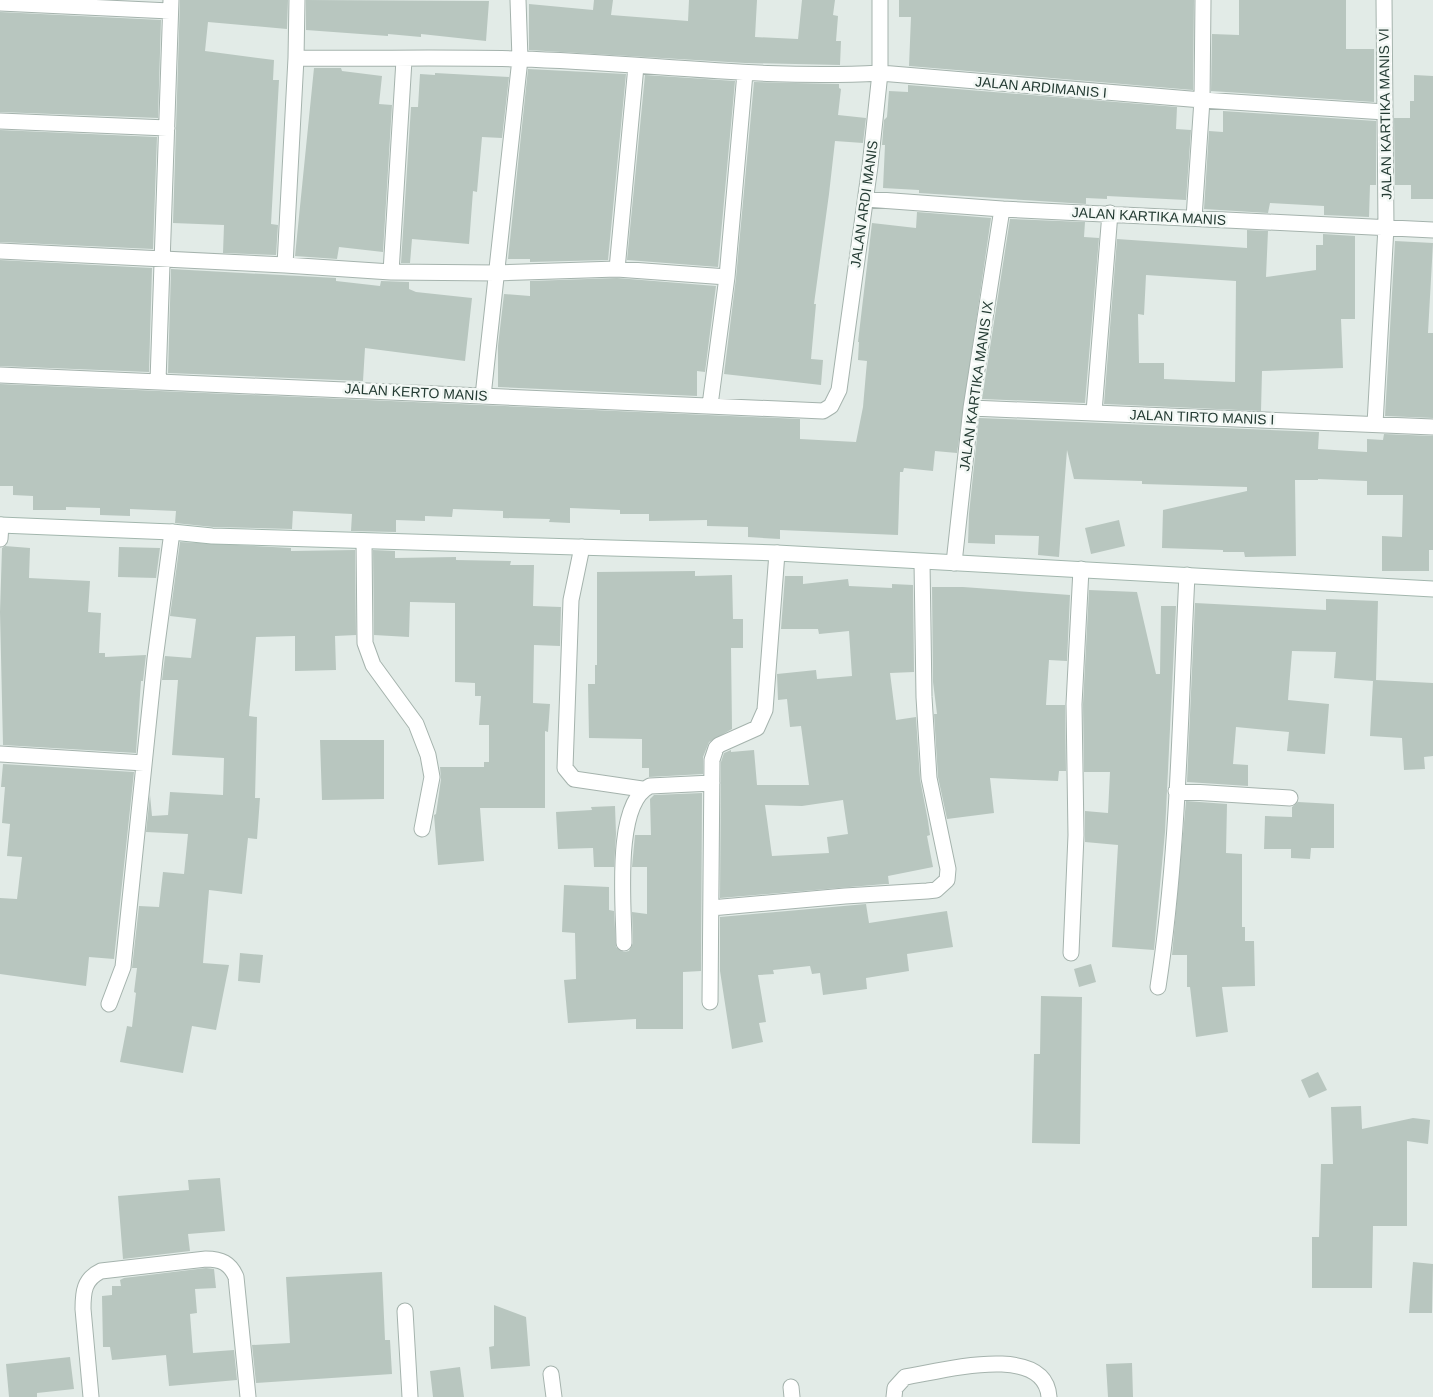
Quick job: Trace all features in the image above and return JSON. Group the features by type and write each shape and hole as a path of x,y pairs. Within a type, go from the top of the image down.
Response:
{"street":[{"path":"285,265 296,58 296,0"},
{"path":"483,396 520,59 518,0"},
{"name":"JALAN ARDI MANIS","path":"831,406 839,390 866,200 880,73 880,0"},
{"path":"1194,218 1202,100 1203,0"},
{"name":"JALAN KARTIKA MANIS VI","path":"1375,424 1386,227 1384,0"},
{"path":"0,3 170,6 158,381"},
{"name":"JALAN ARDIMANIS I","path":"296,58 404,60 520,59 745,73 842,75 880,73 1202,100 1385,112"},
{"path":"392,272 404,60"},
{"path":"617,269 636,66"},
{"path":"710,405 727,277 745,73"},
{"path":"0,121 167,128"},
{"name":"JALAN KARTIKA MANIS","path":"866,200 1002,209 1433,230"},
{"name":"JALAN KARTIKA MANIS IX","path":"954,563 971,408 1002,209"},
{"path":"1094,412 1110,213"},
{"path":"0,251 392,272 496,273 617,269 727,277"},
{"name":"JALAN KERTO MANIS","path":"0,375 823,411 831,406"},
{"name":"JALAN TIRTO MANIS I","path":"971,408 1433,428"},
{"path":"0,539 0,525 172,532 212,536 777,553 1433,589"},
{"path":"109,1004 123,967 154,659 172,532"},
{"path":"364,541 365,643 373,665 416,724 428,755 432,777 422,829"},
{"path":"582,547 571,600 566,768 574,779 642,789 663,784 712,783"},
{"path":"710,1002 712,760 716,748 757,728 765,710 777,553"},
{"path":"711,908 936,890 947,880 948,869 929,778 924,706 922,562"},
{"path":"1071,953 1076,835 1074,704 1081,569"},
{"path":"1158,987 1164,944 1176,791 1187,575"},
{"path":"0,754 144,763"},
{"path":"624,943 623,859 629,819 636,798 642,789"},
{"path":"1176,791 1290,798"},
{"path":"91,1397 83,1295 88,1279 101,1271 206,1259 216,1259 227,1263 232,1269 238,1286 248,1397"},
{"path":"406,1311 410,1397"},
{"path":"894,1397 895,1388 905,1377 994,1363 1016,1364 1036,1371 1046,1385 1049,1397"},
{"path":"551,1374 554,1397"}],"building":[{"path":"180,0 288,0 287,29 208,22 205,51 274,60 273,80 279,80 271,224 278,225 276,255 223,253 224,225 173,223"},
{"path":"306,0 489,1 486,41 421,34 421,37 388,34 388,36 306,30"},
{"path":"594,0 613,0 611,15 688,21 689,0 757,0 755,37 798,39 802,0 835,0 833,15 838,16 836,41 841,41 840,65 745,63 529,50 529,4 593,10"},
{"path":"899,0 1194,0 1193,90 909,66 911,17 899,17"},
{"path":"1239,0 1346,0 1346,49 1374,49 1374,102 1211,91 1212,34 1239,35"},
{"path":"0,12 161,20 158,118 0,112"},
{"path":"314,68 341,68 342,71 382,76 379,104 392,105 383,252 339,247 337,259 295,256"},
{"path":"528,69 626,74 608,260 530,262 530,259 508,259"},
{"path":"435,73 509,77 502,138 482,137 477,192 473,191 469,244 412,239 410,263 401,263 411,107 418,107 420,74 435,75"},
{"path":"645,75 735,81 718,267 627,260"},
{"path":"1414,75 1433,76 1433,199 1411,199 1411,185 1395,185 1394,118 1410,118 1410,101 1414,101"},
{"path":"754,82 839,84 841,89 838,115 866,118 863,143 835,141 814,304 816,304 811,359 823,360 821,385 724,374 736,278"},
{"path":"908,85 1177,107 1176,129 1191,130 1186,200 1107,196 1107,199 1086,198 1086,204 919,193 919,190 883,188 885,145 882,145 889,91 908,92"},
{"path":"1223,111 1376,121 1376,185 1370,185 1369,217 1324,215 1324,206 1270,203 1268,213 1204,209 1209,131 1223,132"},
{"path":"0,130 157,137 153,249 0,242"},
{"path":"917,212 991,218 957,453 935,451 933,471 904,468 903,472 900,472 898,535 780,530 780,539 748,537 748,527 707,526 707,520 649,521 649,514 620,514 620,510 570,508 570,523 549,522 550,519 503,518 503,511 453,509 452,517 425,516 425,521 396,520 396,532 351,531 352,514 293,511 292,529 213,527 175,523 176,511 130,509 130,516 100,515 100,508 66,507 66,510 33,510 33,496 13,495 13,486 0,486 0,384 800,419 800,439 856,442 863,407 867,361 858,360 858,342 872,223 916,228"},
{"path":"1010,219 1085,222 1084,237 1099,238 1085,403 982,399"},
{"path":"1247,230 1268,231 1266,277 1316,270 1316,245 1323,245 1323,234 1355,236 1355,319 1341,319 1343,368 1262,371 1261,411 1104,404 1117,239 1247,248","holes":["1146,275 1236,281 1235,382 1164,379 1164,363 1139,363 1138,314 1144,315"]},
{"path":"1395,241 1433,243 1428,333 1433,333 1433,418 1385,416"},
{"path":"0,260 152,268 149,372 0,366"},
{"path":"171,269 336,278 336,281 380,286 381,281 409,282 409,289 416,292 472,298 465,361 365,348 363,381 168,373"},
{"path":"617,278 716,286 705,372 697,371 697,396 498,387 498,346 504,294 530,296 530,281"},
{"path":"979,418 1319,432 1318,449 1367,452 1367,439 1383,440 1384,434 1433,436 1433,550 1429,550 1429,571 1382,571 1382,536 1402,537 1403,495 1367,495 1367,481 1295,480 1296,556 1245,557 1244,552 1162,548 1163,510 1247,491 1247,487 1142,484 1142,481 1074,479 1067,450 1059,557 1038,555 1039,536 995,535 995,544 968,543 969,514"},
{"path":"1119,520 1125,546 1091,554 1085,528"},
{"path":"180,542 291,548 291,551 355,550 356,635 335,636 336,670 295,671 295,636 256,637 249,716 257,717 255,798 260,798 257,839 248,838 242,894 209,890 203,963 229,965 216,1030 192,1026 183,1073 120,1062 127,1026 132,1027 137,968 132,968 139,906 159,907 163,872 184,874 188,834 146,832 150,795 152,816 168,815 170,792 223,795 224,758 172,755 178,680 162,680 165,656 191,658 196,619 170,616"},
{"path":"5,546 30,548 29,578 90,581 88,612 101,613 99,653 105,653 105,657 146,655 143,681 141,681 136,753 3,745 0,612 2,548"},
{"path":"119,547 160,548 156,578 118,577"},
{"path":"373,550 395,551 395,558 456,557 456,560 511,561 510,565 534,565 533,606 561,607 560,646 534,645 533,703 550,704 548,732 545,731 545,808 480,808 484,861 438,865 434,815 436,814 441,779 440,767 484,767 484,762 489,762 489,725 479,725 481,696 475,696 475,683 455,682 455,603 410,602 409,637 374,635"},
{"path":"695,571 695,576 732,575 733,619 743,619 743,648 731,648 732,729 709,742 703,757 703,774 649,777 649,768 642,768 642,739 589,738 588,684 595,684 595,665 597,665 597,572"},
{"path":"785,576 803,576 803,584 848,579 849,586 892,588 892,584 913,585 914,672 890,673 896,720 916,717 920,779 928,821 930,835 927,836 933,867 888,876 889,884 720,898 721,762 724,753 731,750 731,752 754,750 757,785 809,785 801,726 790,727 787,699 778,700 777,674 816,670 817,679 852,676 849,631 819,634 818,629 781,629","holes":["843,800 848,834 827,837 829,853 772,856 765,805 802,806"]},
{"path":"932,587 963,587 1070,595 1067,661 1049,660 1046,705 1065,705 1066,771 1059,771 1058,781 990,778 994,813 947,819 938,777 934,714 937,714 933,682"},
{"path":"1089,590 1137,592 1156,674 1160,674 1161,606 1176,606 1165,832 1154,950 1112,947 1118,845 1085,842 1085,811 1108,813 1110,772 1084,772 1083,704"},
{"path":"1326,599 1378,601 1376,680 1433,683 1433,756 1424,757 1425,769 1404,770 1402,738 1370,736 1373,681 1334,678 1336,652 1292,651 1288,700 1329,704 1325,754 1287,751 1289,732 1236,727 1233,764 1248,765 1248,786 1187,782 1195,603 1326,610"},
{"path":"320,740 384,740 384,799 322,800"},
{"path":"3,764 134,772 114,959 89,957 86,986 0,974 0,898 17,899 22,857 7,856 10,824 2,823 5,787 1,787"},
{"path":"702,793 701,971 683,972 683,1029 636,1029 636,1019 568,1023 564,980 576,979 575,933 562,932 564,885 609,887 609,910 614,911 616,947 624,952 629,951 633,943 632,912 647,914 647,867 632,867 635,835 651,835 650,799 654,795"},
{"path":"1186,801 1227,804 1226,853 1242,854 1242,927 1245,927 1245,941 1254,941 1255,986 1222,987 1228,1032 1196,1037 1190,987 1187,987 1187,955 1172,955"},
{"path":"1298,802 1334,804 1334,848 1311,848 1310,859 1291,858 1291,849 1264,849 1265,816 1292,817 1292,807"},
{"path":"615,806 614,867 594,867 593,848 558,849 556,812 592,810 591,807"},
{"path":"866,904 869,923 947,911 953,947 907,954 909,971 866,978 867,989 823,995 820,973 812,974 810,966 773,970 774,974 758,975 766,1022 759,1023 763,1042 732,1049 720,971 720,917"},
{"path":"240,953 263,955 260,983 238,981"},
{"path":"1091,964 1096,982 1079,987 1074,969"},
{"path":"1041,996 1082,997 1080,1144 1032,1143 1034,1054 1040,1054"},
{"path":"1318,1072 1327,1090 1309,1098 1301,1080"},
{"path":"1361,1106 1362,1129 1413,1118 1430,1120 1428,1144 1407,1141 1407,1226 1373,1226 1372,1288 1312,1288 1312,1237 1319,1237 1321,1164 1333,1164 1331,1107"},
{"path":"220,1178 225,1231 188,1234 190,1251 123,1259 118,1196 189,1190 188,1180"},
{"path":"1413,1262 1433,1264 1432,1313 1409,1313"},
{"path":"206,1268 214,1269 216,1288 195,1289 197,1313 190,1314 193,1353 234,1350 237,1380 169,1386 166,1355 112,1360 110,1347 103,1347 102,1296 112,1295 112,1286 121,1286 120,1280 124,1278"},
{"path":"382,1272 385,1340 390,1340 392,1374 256,1383 252,1345 290,1343 286,1277"},
{"path":"494,1305 526,1317 530,1366 491,1369 489,1347 494,1346"},
{"path":"70,1357 74,1389 37,1393 37,1397 9,1397 6,1364"},
{"path":"1132,1363 1133,1397 1108,1397 1106,1364"},
{"path":"460,1367 464,1397 433,1397 430,1371"}]}
